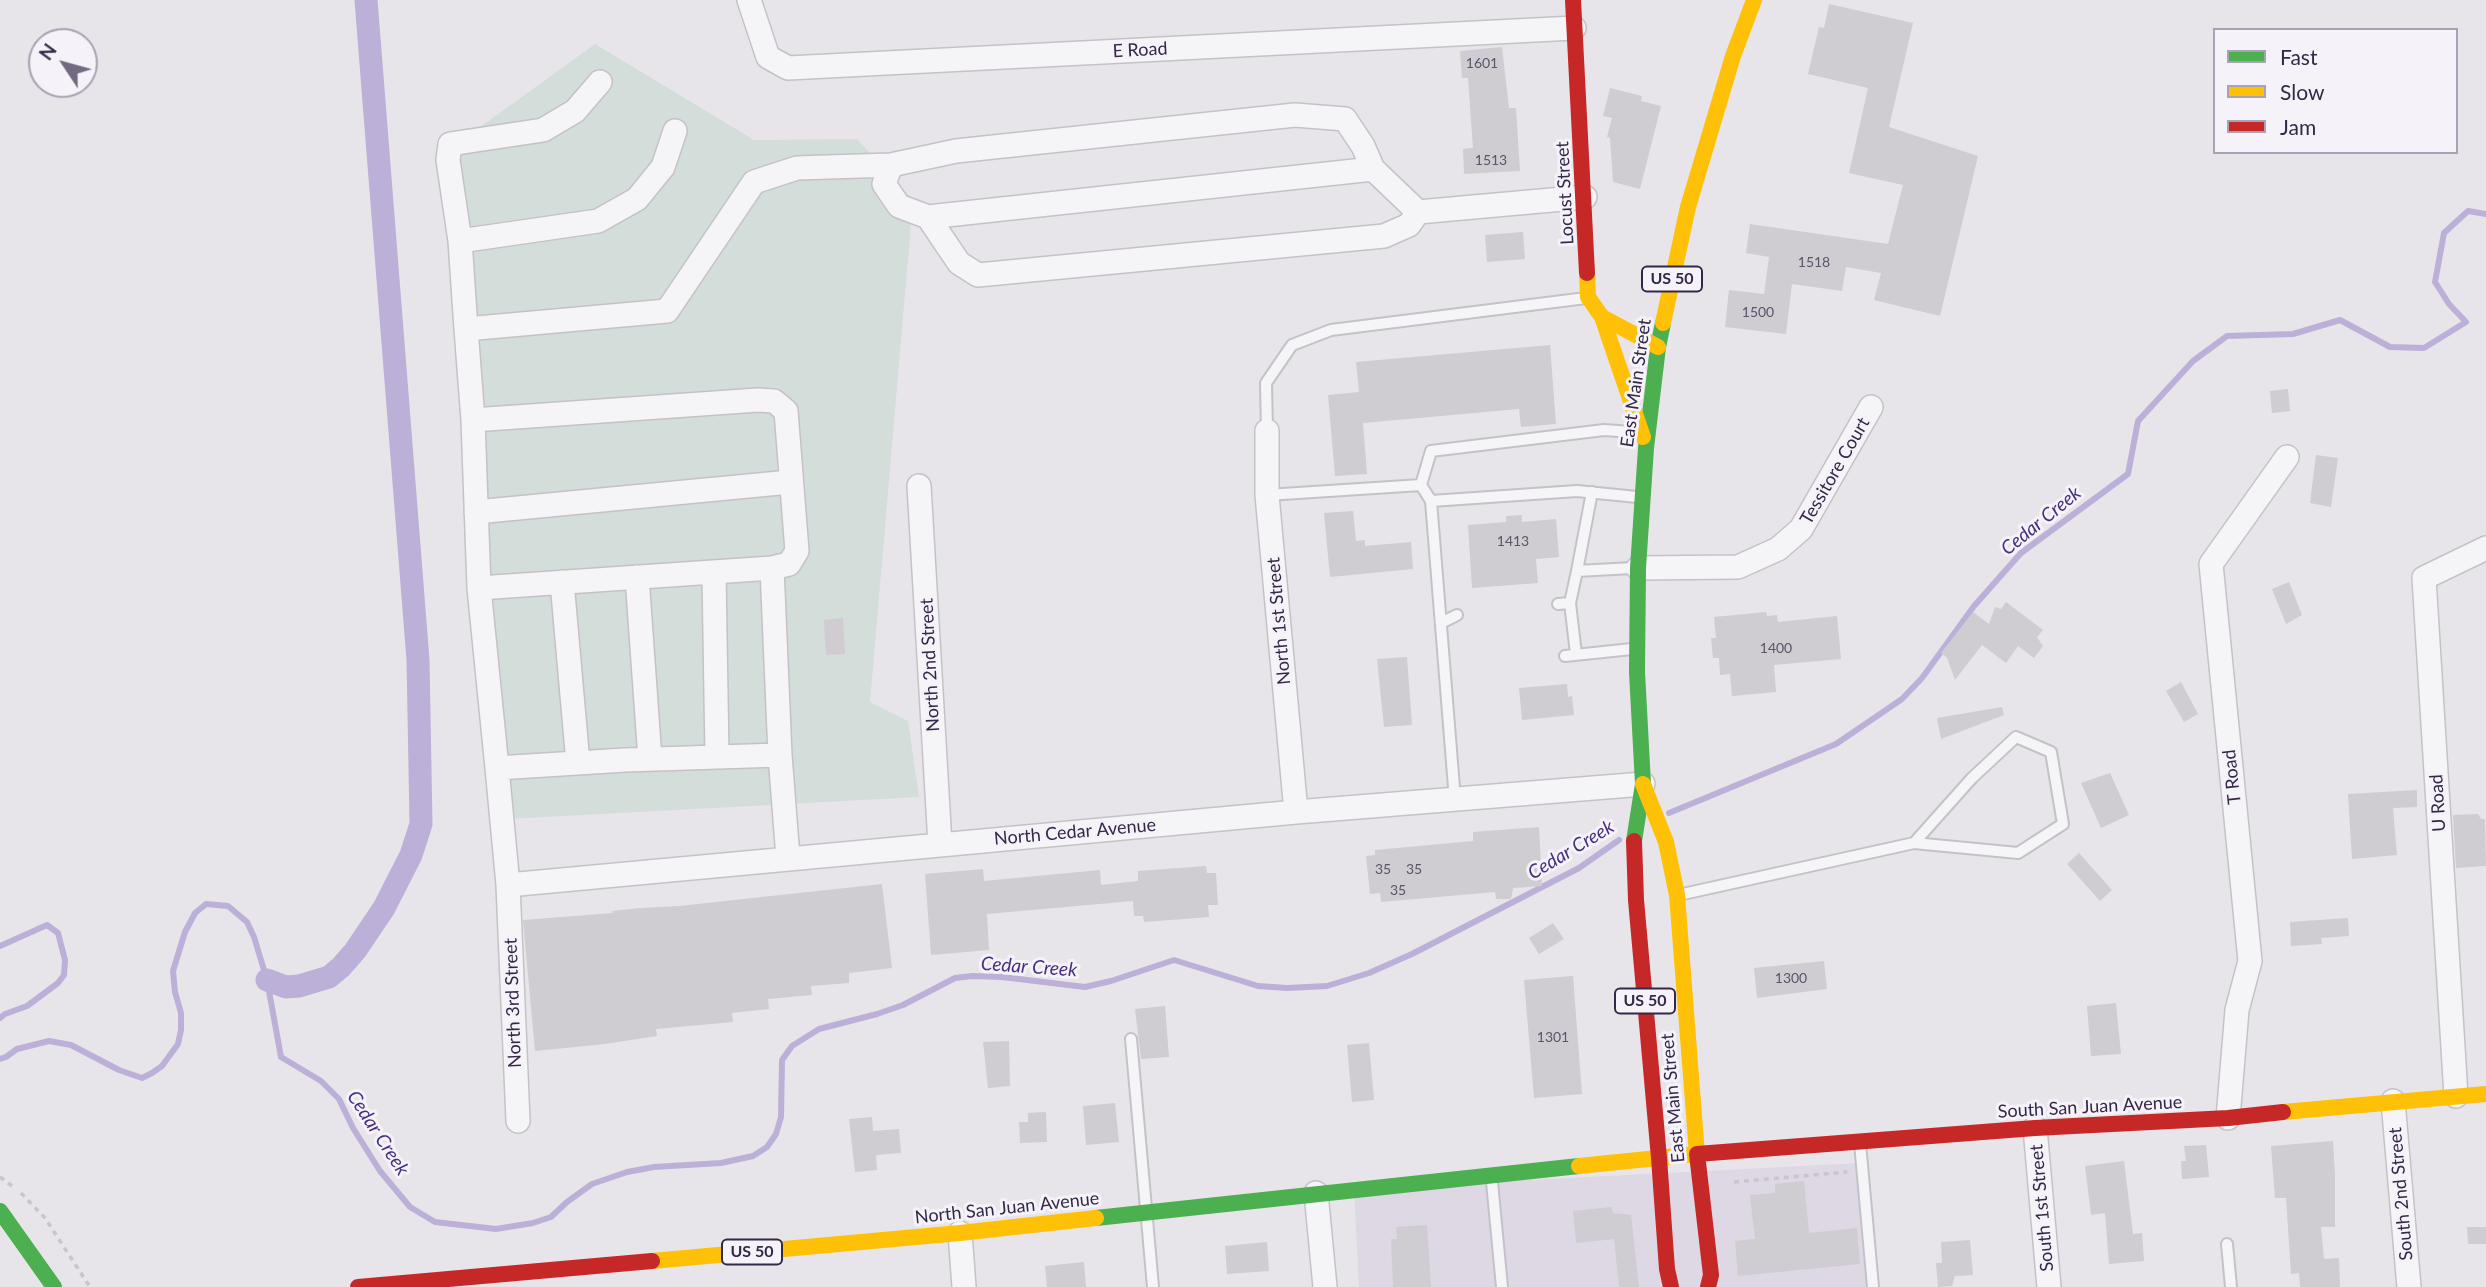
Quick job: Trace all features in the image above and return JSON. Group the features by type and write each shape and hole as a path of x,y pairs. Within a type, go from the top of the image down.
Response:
{"main road":[{"name":"Locust Street","path":"1573,0 1588,297"},
{"name":"East Main Street","path":"1671,1287 1667,1269 1633,844 1643,784 1637,648 1644,440 1658,347 1688,207 1733,56 1754,0"},
{"path":"1588,297 1602,317 1644,440"},
{"path":"1602,317 1658,347"},
{"name":"East Main Street","path":"1643,784 1666,842 1677,895 1697,1154 1710,1275 1708,1287"},
{"name":"South San Juan Avenue","path":"1697,1154 2035,1128 2228,1118 2486,1094"},
{"name":"US 50","path":"1659,1158 1697,1154"},
{"name":"North San Juan Avenue","path":"358,1287 960,1233 1659,1158"},
{"path":"0,1211 14,1227 54,1287"}],"street":[{"name":"E Road","path":"748,0 768,57 789,68 1574,28"},
{"name":"North 3rd Street","path":"518,1121 508,885 480,588 473,420 460,241 448,160 450,145 543,130 575,111 600,82"},
{"path":"466,329 667,311 754,182 797,168 891,164 956,150 1295,115 1345,119 1363,146 1373,169 1418,212 1585,197"},
{"path":"460,241 598,221 637,199 663,167 675,131"},
{"path":"891,164 884,184 891,195 899,206 928,217 1373,169"},
{"path":"928,217 958,263 978,275 1384,236 1409,225 1418,212"},
{"path":"473,420 774,401 786,411 797,551 789,564 772,568 480,588"},
{"name":"Tessitore Court","path":"1638,568 1738,567 1778,549 1801,529 1871,407"},
{"name":"North 1st Street","path":"1267,431 1267,495 1296,812"},
{"name":"T Road","path":"2228,1118 2237,1010 2250,961 2211,564 2287,457"},
{"path":"476,512 790,482"},
{"name":"North 2nd Street","path":"919,486 940,844"},
{"name":"U Road","path":"2455,1096 2424,579 2486,548"},
{"path":"772,568 780,755 788,859"},
{"path":"714,572 717,757"},
{"path":"637,577 650,759"},
{"path":"562,582 578,763"},
{"path":"497,768 780,755"},
{"name":"North Cedar Avenue","path":"508,885 1296,812 1643,784"},
{"name":"South 2nd Street","path":"2393,1101 2409,1287"},
{"name":"South 1st Street","path":"2035,1128 2049,1287"},
{"path":"1316,1193 1325,1287"},
{"path":"960,1233 964,1287"}],"lane":[{"path":"1267,431 1266,383 1292,345 1331,330 1588,297"},
{"path":"1455,800 1431,501 1421,485 1431,451 1604,430 1644,440"},
{"path":"1267,495 1421,485"},
{"path":"1431,501 1577,491 1643,497"},
{"path":"1592,492 1570,603 1570,655 1637,648"},
{"path":"1577,571 1638,568"},
{"path":"1558,604 1570,603"},
{"path":"1441,623 1457,615"},
{"path":"1444,652 1455,658"},
{"path":"1677,895 1914,844 2018,853 2063,824 2051,752 2017,737 1972,778 1914,844"},
{"path":"1131,1039 1153,1287"},
{"path":"1860,1142 1873,1287"},
{"path":"1491,1176 1502,1287"},
{"path":"2227,1244 2231,1287"}],"path":[{"path":"1734,1182 1848,1171"},
{"path":"0,1177 28,1199 45,1218 90,1287"}],"shaded area":[{"path":"595,44 754,140 857,139 913,200 870,702 908,721 919,797 507,819 454,146"},
{"path":"1861,1163 1873,1287 1359,1287 1354,1189"}],"building":[{"path":"1829,4 1913,23 1889,127 1978,156 1940,316 1874,300 1881,273 1846,267 1842,291 1792,284 1786,334 1725,327 1729,290 1764,294 1769,257 1746,253 1750,224 1888,244 1903,185 1849,173 1868,88 1808,74 1819,27 1824,28"},
{"path":"1502,47 1509,108 1516,108 1520,171 1464,174 1463,149 1473,148 1468,78 1462,78 1460,51"},
{"path":"1610,88 1642,96 1641,101 1661,106 1640,189 1613,182 1610,138 1607,137 1612,118 1603,116"},
{"path":"1523,232 1525,259 1487,262 1485,235"},
{"path":"1550,345 1556,424 1521,427 1519,409 1363,423 1367,474 1335,476 1328,395 1359,392 1356,362"},
{"path":"2288,389 2290,411 2272,413 2270,391"},
{"path":"2316,455 2338,458 2331,507 2310,503"},
{"path":"1353,511 1356,541 1365,540 1365,546 1411,542 1413,569 1330,577 1324,513"},
{"path":"1522,515 1522,522 1556,519 1559,557 1536,559 1538,583 1472,588 1468,525 1506,522 1506,516"},
{"path":"2289,582 2302,615 2286,624 2272,589"},
{"path":"2006,602 2043,630 2037,637 2043,646 2034,658 2018,646 2006,663 1982,645 1955,680 1947,658 1941,653 1973,612 1989,624 1995,607 2001,609"},
{"path":"1766,612 1767,616 1777,615 1778,622 1837,616 1841,659 1774,665 1776,692 1732,696 1730,674 1720,675 1719,658 1713,658 1711,638 1716,638 1714,617"},
{"path":"843,618 845,654 826,655 824,620"},
{"path":"1407,657 1412,725 1384,727 1377,659"},
{"path":"2181,682 2198,714 2184,722 2166,691"},
{"path":"1567,684 1568,697 1572,696 1574,715 1522,720 1519,688"},
{"path":"2002,707 2004,715 1941,739 1937,718"},
{"path":"2110,773 2129,815 2101,828 2081,783"},
{"path":"2417,790 2417,807 2393,808 2397,855 2352,859 2348,794"},
{"path":"2478,814 2481,819 2485,819 2486,866 2456,868 2453,815"},
{"path":"1539,827 1542,886 1513,888 1511,899 1496,899 1495,892 1381,902 1380,893 1370,894 1366,856 1375,855 1375,850 1473,841 1473,832"},
{"path":"2079,853 2112,890 2100,901 2067,864"},
{"path":"1206,866 1207,873 1216,873 1218,905 1208,905 1209,917 1144,922 1143,916 1134,916 1133,901 987,914 989,950 931,955 925,874 983,869 984,881 1100,870 1101,885 1138,881 1138,871"},
{"path":"882,884 892,968 849,973 849,983 811,986 812,995 768,999 769,1009 732,1013 733,1022 656,1029 657,1036 535,1051 523,920"},
{"path":"2348,918 2349,936 2321,938 2322,944 2291,946 2290,922"},
{"path":"1553,923 1564,939 1539,954 1529,938"},
{"path":"1824,961 1827,989 1757,998 1754,968"},
{"path":"1573,976 1582,1094 1534,1098 1524,980"},
{"path":"2116,1003 2121,1054 2091,1056 2087,1006"},
{"path":"1165,1006 1169,1057 1141,1059 1135,1009"},
{"path":"1009,1041 1010,1086 988,1088 983,1042"},
{"path":"1369,1043 1374,1100 1352,1102 1347,1045"},
{"path":"1115,1103 1119,1142 1086,1145 1083,1106"},
{"path":"1046,1112 1047,1142 1020,1143 1019,1122 1028,1122 1028,1113"},
{"path":"872,1117 873,1131 899,1129 901,1153 876,1155 877,1170 855,1172 849,1119"},
{"path":"2333,1141 2335,1227 2321,1227 2324,1259 2339,1258 2340,1287 2300,1287 2299,1273 2291,1274 2286,1198 2275,1198 2271,1146"},
{"path":"2206,1145 2209,1177 2182,1179 2181,1161 2186,1161 2184,1146"},
{"path":"2124,1161 2133,1234 2142,1233 2144,1261 2109,1264 2105,1213 2091,1215 2085,1166"},
{"path":"1804,1181 1809,1233 1857,1228 1860,1264 1738,1276 1735,1241 1755,1239 1750,1195 1775,1193 1775,1184"},
{"path":"1612,1207 1613,1213 1631,1215 1639,1287 1619,1287 1614,1239 1576,1243 1573,1211"},
{"path":"1427,1225 1431,1287 1393,1287 1391,1239 1397,1239 1396,1227"},
{"path":"2467,1227 2486,1227 2486,1244 2468,1244"},
{"path":"1970,1240 1973,1275 1955,1276 1952,1286 1938,1287 1936,1263 1942,1263 1941,1242"},
{"path":"1267,1242 1269,1271 1227,1274 1225,1246"},
{"path":"1084,1262 1086,1287 1047,1287 1045,1266"}],"waterway":[{"path":"267,980 286,987 299,986 329,977 341,967 384,908 411,855 421,824 418,660 366,0"},
{"name":"Cedar Creek","path":"1669,813 1836,744 1902,699 1922,678 1974,606 2021,553 2128,474 2138,421 2193,361 2227,336 2293,334 2340,320 2390,347 2424,348 2466,322 2449,304 2435,282 2444,233 2468,211 2486,214"},
{"name":"Cedar Creek","path":"0,1059 17,1049 49,1041 71,1045 119,1070 142,1078 152,1073 162,1066 178,1044 181,1013 173,971 185,932 195,913 206,904 228,906 247,922 254,937 267,980 281,1057 321,1081 339,1099 353,1128 380,1171 410,1207 435,1222 496,1229 551,1217 592,1184 627,1172 654,1167 721,1163 753,1156 767,1147 776,1134 781,1117 782,1060 792,1046 819,1029 903,1005 955,978 1002,977 1085,987 1174,960 1258,986 1327,986 1369,973 1412,954 1579,868 1619,840"},
{"name":"Cedar Creek","path":"0,946 47,925 58,933 65,960 64,975 58,983 27,1006 0,1018"}],"traffic: fast":[{"path":"1634,841 1643,784 1637,672 1638,568 1646,448 1663,323"},
{"path":"1096,1218 1579,1166"},
{"path":"0,1211 54,1287"}],"traffic: slow":[{"path":"1663,323 1688,207 1733,56 1754,0"},
{"path":"1587,273 1588,297 1602,317 1658,347"},
{"path":"1602,317 1643,437"},
{"path":"1579,1166 1697,1154 1677,895 1666,842 1643,784"},
{"path":"2283,1112 2486,1094"},
{"path":"652,1261 1096,1218"}],"traffic: jam":[{"path":"1573,0 1587,273"},
{"path":"1634,841 1636,900 1659,1158"},
{"path":"1697,1154 2283,1112"},
{"path":"1697,1154 1711,1275 1708,1287"},
{"path":"1659,1158 1667,1269 1671,1287"},
{"path":"358,1287 652,1261"}]}
